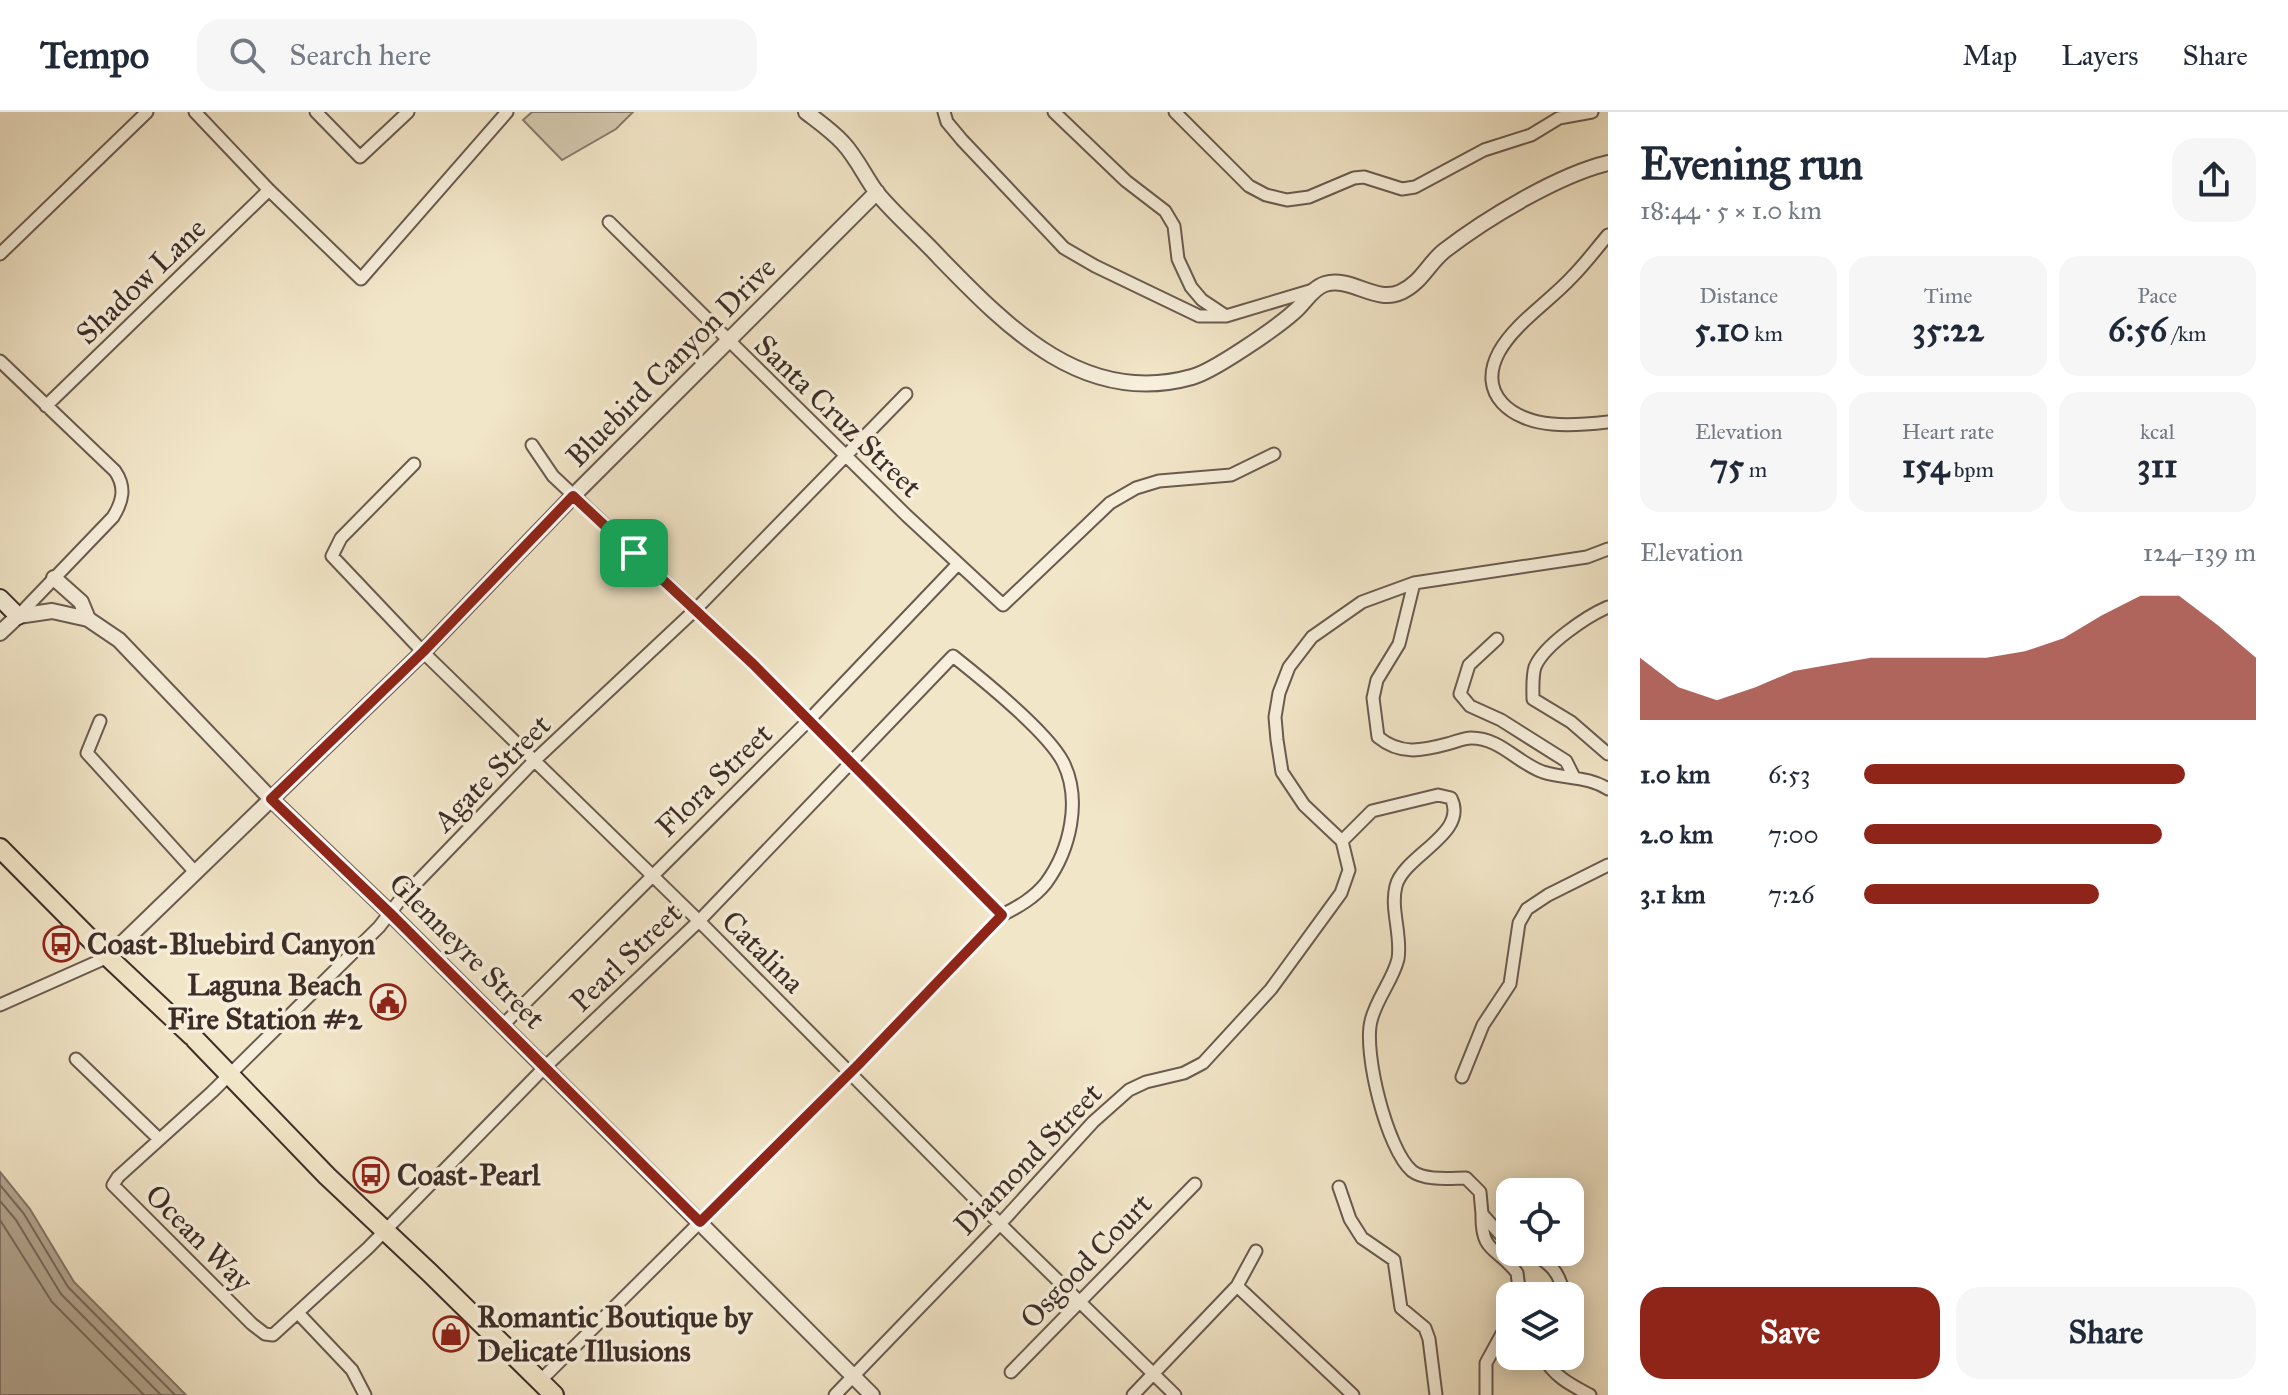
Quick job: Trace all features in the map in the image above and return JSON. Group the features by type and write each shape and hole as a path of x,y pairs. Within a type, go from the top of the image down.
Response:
{"highway":[{"path":"0,848 108,957 194,1037 327,1176 554,1395"}],"main road":[{"path":"0,598 18,616"}],"street":[{"path":"0,254 147,112"},
{"path":"195,112 269,190 361,279 503,113"},
{"path":"316,112 360,157 408,112"},
{"path":"806,112 845,145 877,192 990,310 1044,351 1101,379 1150,384 1197,376 1284,321 1316,289"},
{"path":"944,112 947,122 962,140 1064,248 1199,316 1226,316 1325,284 1342,283 1383,295 1398,294 1414,285 1441,253 1491,220 1569,175 1608,163"},
{"path":"1054,112 1126,181 1165,211 1174,226 1178,259 1191,287 1202,300 1226,316"},
{"path":"1175,112 1249,186 1266,195 1287,200 1309,197 1354,178 1364,177 1402,189 1415,187 1484,150 1531,135 1559,118 1592,112"},
{"name":"Shadow Lane","path":"46,406 269,190"},
{"name":"Bluebird Canyon Drive","path":"0,1005 108,957 423,652 573,496 877,192"},
{"name":"Santa Cruz Street","path":"609,222 957,565 1003,605 1110,503 1136,488 1159,481 1231,475 1274,454"},
{"path":"1608,235 1573,277 1505,342 1493,366 1491,384 1497,397 1509,410 1526,419 1552,424 1608,422"},
{"path":"0,361 119,477 123,495 117,511 0,633"},
{"name":"Agate Street","path":"113,1185 379,927 535,760 695,610 906,394"},
{"path":"532,445 553,476 809,720 1002,915 850,1072 540,1381"},
{"name":"Catalina","path":"414,464 341,538 332,556 423,652 699,921 1175,1395"},
{"path":"1518,1282 1517,1273 1488,1245 1482,1233 1480,1192 1466,1178 1431,1177 1413,1172 1396,1149 1371,1064 1369,1025 1376,1003 1397,962 1396,886 1403,871 1445,832 1455,815 1455,805 1451,798 1438,795 1372,811 1342,841 1304,805 1282,772 1275,717 1279,693 1289,667 1312,637 1362,602 1414,583 1571,559 1608,549"},
{"name":"Flora Street","path":"502,1026 809,720 957,565"},
{"path":"54,578 81,602 88,619"},
{"path":"1414,583 1399,644 1377,680 1373,698 1378,737 1391,748 1404,750 1431,748 1469,737 1488,740 1541,771 1598,782 1608,789"},
{"path":"1608,607 1563,636 1543,655 1535,668 1533,699 1571,722 1608,754"},
{"name":"Glenneyre Street","path":"18,616 52,611 88,619 119,640 271,799 390,913 872,1395"},
{"path":"1497,639 1469,665 1460,694 1470,706 1501,720 1566,761 1574,777"},
{"name":"Pearl Street","path":"252,1324 265,1334 273,1335 299,1314 545,1067 699,921 953,656 1037,729 1063,761 1072,794 1071,828 1061,859 1045,885 1024,904 1002,915"},
{"path":"100,721 87,753 195,872"},
{"name":"Diamond Street","path":"835,1395 1000,1224 1093,1122 1129,1090 1146,1082 1184,1073 1203,1063 1271,989 1341,893 1349,870 1342,841"},
{"path":"1462,1077 1483,1025 1510,984 1519,923 1527,909 1608,865"},
{"path":"76,1059 159,1139"},
{"name":"Osgood Court","path":"1011,1372 1195,1184"},
{"name":"Ocean Way","path":"113,1185 252,1324"},
{"path":"1339,1187 1350,1219 1362,1238 1394,1260 1401,1308 1425,1328 1429,1339 1436,1395"},
{"path":"1482,1214 1496,1230"},
{"path":"1133,1395 1237,1286 1256,1251"},
{"path":"1237,1286 1353,1395"},
{"path":"299,1314 352,1370 365,1395"},
{"path":"1486,1395 1486,1363 1496,1345"},
{"path":"1553,1370 1564,1382 1590,1395"}],"shaded area":[{"path":"532,112 633,112 616,129 562,160 523,120"}],"water":[{"path":"0,1172 30,1209 74,1282 186,1395 0,1395"}],"place":[{"name":"Coast-Bluebird Canyon","path":"61,944"},
{"name":"Laguna Beach Fire Station #2","path":"388,1002"},
{"name":"Coast-Pearl","path":"371,1175"},
{"name":"Romantic Boutique by Delicate Illusions","path":"451,1334"}],"route":[{"path":"573,496 634,553 753,664 1002,915 859,1064 700,1222 271,799 423,652 573,496"}]}
